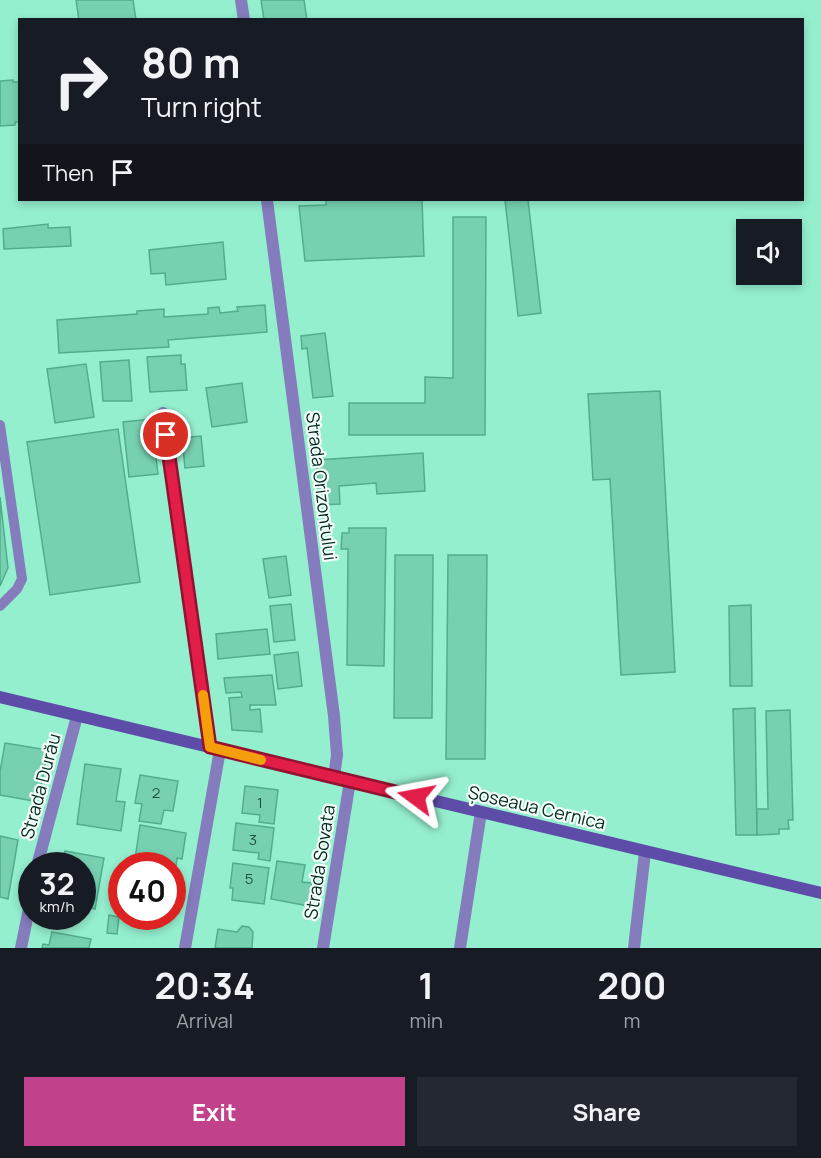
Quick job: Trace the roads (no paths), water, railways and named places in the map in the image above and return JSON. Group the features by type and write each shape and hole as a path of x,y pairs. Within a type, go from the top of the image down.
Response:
{"street":[{"path":"241,0 244,18"},
{"name":"Strada Orizontului","path":"267,201 334,716 337,755 334,777"},
{"path":"163,413 215,748 185,948"},
{"name":"Șoseaua Cernica","path":"0,697 821,893"},
{"name":"Strada Durău","path":"41,852 77,716"},
{"name":"Strada Sovata","path":"324,948 350,781"},
{"path":"460,948 481,812"},
{"path":"634,948 645,852"},
{"path":"21,948 25,930"}],"lane":[{"path":"0,425 22,579 17,589 0,606"}]}
